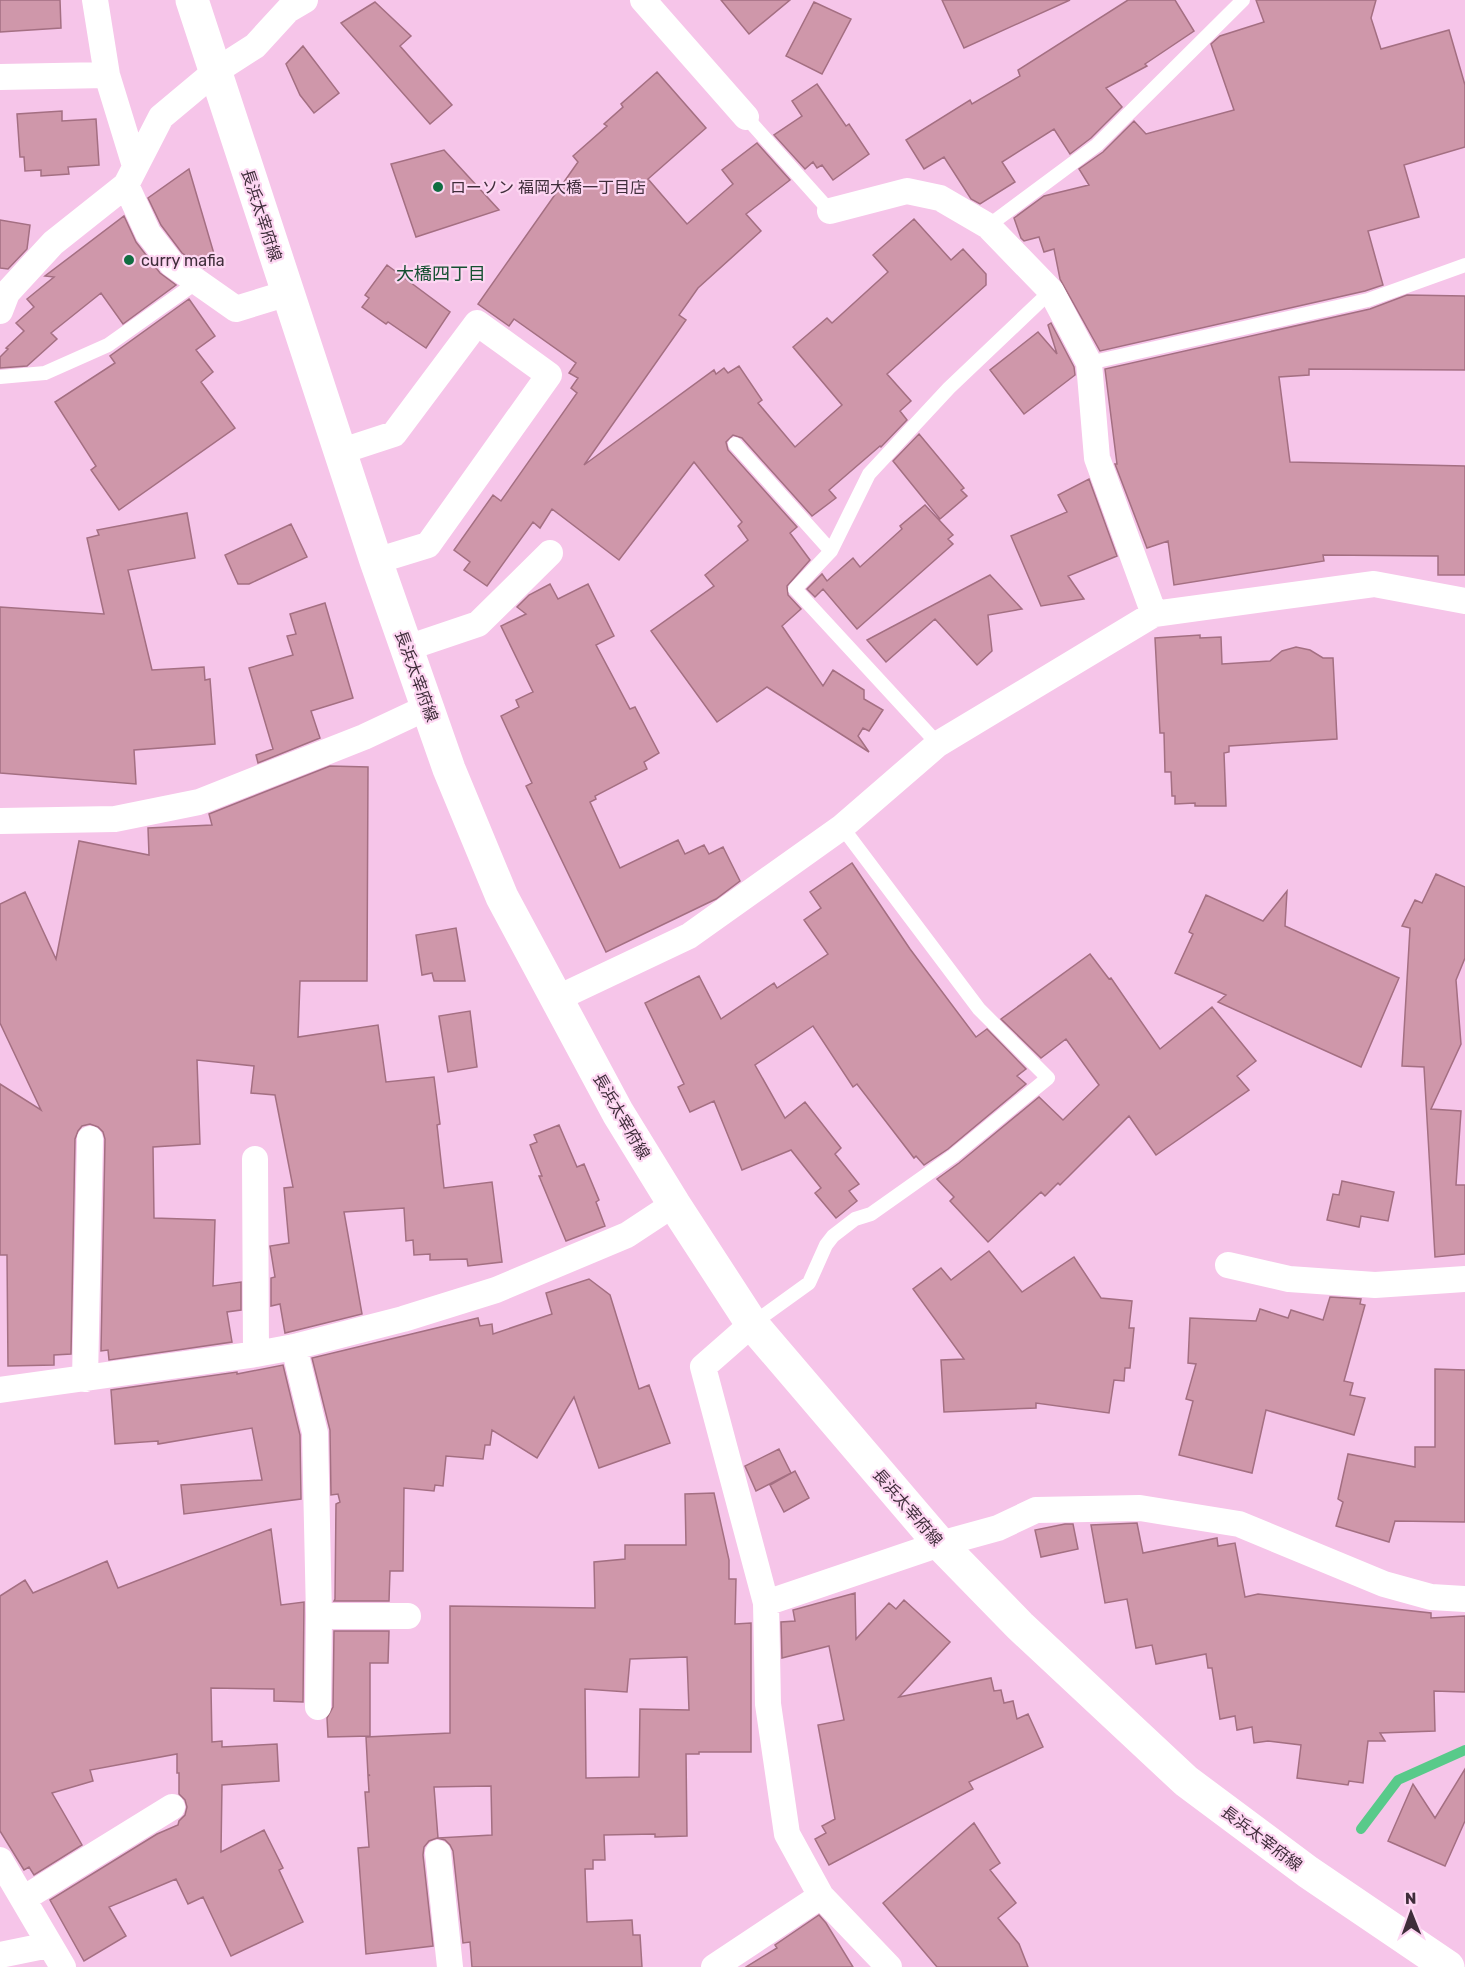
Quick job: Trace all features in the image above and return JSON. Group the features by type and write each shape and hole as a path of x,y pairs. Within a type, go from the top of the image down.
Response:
{"street":[{"path":"95,0 107,75 131,176 148,233 172,264 236,309 288,293"},
{"name":"長浜太宰府線","path":"192,0 339,452 449,769 502,897 618,1113 674,1204 752,1324 940,1544 1020,1626 1186,1781 1308,1872 1448,1967"},
{"path":"0,311 7,293 53,243 131,176 161,117 216,71 255,46 288,10 305,0"},
{"path":"643,0 746,117"},
{"path":"0,77 107,75"},
{"path":"830,211 907,191 940,198 988,226 1052,291 1089,363 1097,458 1154,614"},
{"path":"339,452 394,434 477,323 549,375 428,545 376,561"},
{"path":"407,648 478,624 550,553"},
{"path":"558,998 689,936 842,827 938,744 1154,614 1374,584 1465,601"},
{"path":"0,821 115,819 198,802 364,737 428,707"},
{"path":"85,1378 90,1139"},
{"path":"255,1158 256,1354"},
{"path":"0,1389 256,1354 294,1347 403,1319 496,1290 627,1235 674,1204"},
{"path":"1228,1265 1289,1279 1375,1285 1465,1279"},
{"path":"752,1324 703,1367 766,1603 768,1704 787,1834 820,1896 889,1967"},
{"path":"294,1347 315,1433 319,1616 318,1707"},
{"path":"766,1603 940,1544 998,1528 1036,1510 1140,1508 1239,1524 1384,1584 1431,1597 1465,1599"},
{"path":"319,1616 408,1616"},
{"path":"23,1899 172,1807"},
{"path":"438,1853 450,1967"},
{"path":"0,1860 63,1967"},
{"path":"714,1967 820,1896"},
{"path":"0,1955 49,1945"}],"lane":[{"path":"988,226 1097,146 1243,0"},
{"path":"746,117 830,211"},
{"path":"1089,363 1368,300 1465,265"},
{"path":"0,377 45,373 108,345 197,282"},
{"path":"938,744 795,589 831,551 869,474 949,388 1052,291"},
{"path":"735,444 831,551"},
{"path":"752,1324 809,1283 826,1245 833,1236 855,1219 871,1214 953,1156 1048,1078 979,1009 842,827"}],"building":[{"path":"0,0 60,0 61,28 0,32"},
{"path":"721,0 790,0 749,34"},
{"path":"942,0 1070,0 964,48"},
{"path":"1128,0 1175,0 1194,31 1145,64 1147,66 1106,88 1122,107 1091,138 1070,154 1054,129 1002,162 1015,182 980,204 971,199 944,157 924,169 906,140 970,100 972,104 1020,76 1018,70"},
{"path":"1256,0 1376,0 1371,18 1381,49 1449,30 1465,85 1465,147 1404,165 1419,217 1368,231 1383,285 1100,351 1060,279 1054,249 1044,252 1039,237 1024,241 1014,218 1044,196 1089,185 1079,169 1103,152 1134,121 1146,134 1234,110 1211,44 1220,36 1264,22"},
{"path":"375,2 411,36 400,46 452,105 430,124 341,23"},
{"path":"814,2 851,19 822,74 786,56"},
{"path":"303,46 339,93 314,113 300,95 286,64"},
{"path":"657,72 706,128 648,179 687,224 733,184 722,170 757,143 790,180 746,214 761,231 698,288 679,315 686,320 584,465 714,370 716,374 724,368 728,373 739,366 762,400 758,403 795,447 842,405 793,347 827,318 832,323 888,272 873,255 914,219 951,260 963,249 986,274 986,285 887,374 911,401 900,411 907,420 881,447 829,490 836,498 812,516 742,438 733,435 726,442 728,450 797,527 790,533 810,560 787,586 788,595 801,609 782,626 823,686 833,670 864,690 864,699 883,710 869,731 863,728 858,736 869,752 767,687 717,722 651,631 714,586 705,575 748,540 738,526 742,522 694,462 619,560 552,509 540,528 533,522 487,586 464,570 470,562 454,550 493,495 501,501 577,393 571,388 578,378 569,373 576,363 514,319 509,326 478,304 578,162 573,156 607,126 604,124 623,107 621,104"},
{"path":"817,84 846,126 849,124 869,154 833,180 822,165 817,168 813,162 805,169 774,135 802,116 792,101"},
{"path":"62,111 62,121 96,119 99,165 68,167 69,174 41,176 41,170 25,171 24,157 20,157 17,114"},
{"name":"ローソン 福岡大橋一丁目店","path":"444,150 499,210 416,237 391,164"},
{"path":"189,169 217,264 204,268 182,253 161,225 148,198"},
{"path":"124,216 136,242 160,273 176,285 123,324 101,293 51,333 57,339 27,366 0,368 0,357 24,331 16,323 34,307 27,299 54,277 45,276"},
{"path":"0,220 30,225 27,249 8,269 0,268"},
{"path":"387,265 450,312 426,348 362,307 369,298 365,295"},
{"path":"1407,295 1465,296 1465,370 1309,369 1309,375 1279,377 1290,462 1465,466 1465,575 1438,575 1438,556 1323,555 1324,561 1174,585 1168,541 1147,548 1115,464 1117,464 1105,369 1370,309"},
{"path":"189,299 215,336 196,350 213,372 201,382 235,428 119,510 91,470 96,466 55,402 115,363 110,356"},
{"path":"1051,323 1074,367 1075,375 1024,414 990,370 1038,332 1057,354 1048,325"},
{"path":"919,434 964,488 961,490 967,496 940,519 893,461"},
{"path":"1089,479 1117,556 1068,576 1084,599 1041,606 1011,536 1067,512 1058,495"},
{"path":"925,505 953,535 948,539 953,544 857,629 823,589 815,597 807,589 822,574 827,581 853,558 860,567 902,529 900,526"},
{"path":"187,513 195,558 128,570 152,670 204,667 205,680 210,679 215,744 134,750 136,784 0,773 0,607 104,614 87,538 99,535 97,530"},
{"path":"291,524 307,557 249,584 238,584 225,555"},
{"path":"990,575 1022,609 988,615 992,651 977,665 935,619 886,662 867,640"},
{"path":"550,584 558,599 588,584 614,636 596,645 630,709 635,707 659,753 644,762 647,769 595,796 596,799 590,802 620,868 678,840 685,854 704,845 709,854 723,847 740,881 716,899 606,952 526,786 532,783 501,716 519,707 516,700 533,692 501,626 526,614 517,607 529,595"},
{"path":"325,603 353,698 311,711 320,738 258,763 256,755 273,749 249,668 293,655 287,636 296,634 290,614"},
{"path":"1200,635 1200,638 1221,637 1222,664 1270,661 1282,651 1296,647 1310,650 1323,658 1333,658 1337,739 1229,746 1229,752 1224,753 1226,806 1175,804 1175,796 1172,796 1171,772 1165,772 1164,733 1160,733 1155,638"},
{"path":"330,766 368,767 367,981 300,981 298,1037 378,1025 386,1082 434,1077 444,1188 492,1182 502,1262 468,1266 467,1259 430,1260 430,1254 414,1255 413,1240 406,1241 404,1208 344,1212 362,1314 285,1333 280,1304 271,1306 271,1278 275,1277 270,1246 289,1243 284,1188 293,1187 275,1095 251,1093 254,1066 197,1060 200,1144 153,1147 154,1218 215,1220 213,1286 241,1282 241,1310 227,1312 232,1342 109,1360 108,1350 101,1351 105,1139 98,1127 90,1124 82,1126 75,1139 71,1354 54,1355 54,1365 8,1366 7,1255 0,1255 0,1084 41,1110 0,1023 0,904 25,892 56,959 79,841 149,855 148,828 212,825 209,814"},
{"path":"852,863 910,949 976,1037 987,1029 1026,1069 1017,1076 1026,1084 948,1149 924,1165 916,1156 914,1158 857,1084 853,1087 813,1026 755,1065 785,1118 805,1102 841,1148 835,1154 859,1184 849,1191 857,1201 836,1218 815,1193 821,1188 791,1150 742,1170 714,1101 690,1112 678,1087 684,1084 645,1003 699,976 721,1019 774,983 777,988 828,954 804,920 821,908 810,892"},
{"path":"1436,874 1465,887 1465,958 1456,980 1461,1044 1431,1109 1461,1111 1456,1185 1465,1185 1465,1254 1435,1257 1424,1067 1402,1066 1410,928 1402,926 1415,900 1422,903"},
{"path":"1287,891 1285,926 1399,978 1361,1067 1218,1002 1226,995 1175,973 1193,934 1189,932 1206,895 1263,921"},
{"path":"456,928 465,981 434,981 432,973 422,975 416,935"},
{"path":"1090,954 1109,979 1111,978 1160,1049 1212,1007 1256,1061 1237,1076 1249,1090 1156,1155 1129,1116 1060,1185 1058,1183 1045,1196 1041,1192 988,1242 950,1201 954,1197 937,1179 1039,1097 1063,1120 1099,1085 1066,1039 1041,1058 1001,1019"},
{"path":"470,1011 477,1067 448,1072 439,1016"},
{"path":"559,1125 577,1167 584,1164 599,1200 596,1202 605,1226 566,1241 539,1176 542,1176 530,1145 537,1142 534,1135"},
{"path":"1342,1181 1394,1192 1388,1221 1361,1216 1359,1227 1327,1220 1333,1194 1339,1195"},
{"path":"989,1251 1022,1292 1074,1257 1101,1298 1132,1301 1129,1328 1134,1328 1130,1368 1125,1368 1124,1381 1114,1380 1109,1413 1036,1403 1036,1408 944,1412 941,1360 964,1359 913,1289 941,1268 951,1280"},
{"path":"589,1279 610,1295 639,1389 649,1385 670,1443 599,1468 574,1397 537,1458 492,1430 490,1445 485,1445 483,1459 446,1456 443,1486 435,1485 434,1491 404,1488 403,1571 390,1571 389,1601 334,1601 336,1504 340,1502 338,1494 331,1495 330,1430 312,1358 478,1318 480,1326 492,1324 493,1334 552,1314 546,1293"},
{"path":"1330,1297 1361,1299 1360,1304 1365,1305 1344,1381 1353,1383 1350,1395 1365,1398 1354,1435 1266,1410 1252,1473 1179,1455 1193,1401 1186,1399 1196,1364 1188,1363 1190,1318 1256,1321 1260,1309 1288,1318 1291,1310 1323,1320"},
{"path":"283,1365 300,1435 301,1499 184,1514 181,1485 262,1480 252,1428 158,1444 158,1441 115,1444 111,1390 237,1372 237,1374"},
{"path":"1435,1369 1465,1370 1465,1522 1395,1521 1389,1542 1336,1526 1343,1502 1338,1499 1348,1454 1415,1467 1415,1447 1435,1447"},
{"path":"779,1449 791,1473 756,1491 745,1466"},
{"path":"795,1471 809,1498 784,1512 770,1485"},
{"path":"714,1493 729,1560 729,1579 736,1579 735,1624 751,1623 751,1752 686,1754 687,1836 604,1835 605,1860 593,1860 593,1869 585,1869 587,1922 632,1920 633,1935 640,1935 642,1967 472,1967 470,1942 463,1943 453,1851 445,1840 437,1838 429,1841 424,1847 423,1855 433,1946 366,1954 358,1848 369,1847 365,1792 369,1792 368,1776 370,1775 368,1775 366,1737 450,1733 450,1606 595,1608 594,1562 625,1559 625,1545 686,1545 685,1494","holes":["687,1657 689,1710 640,1709 639,1777 586,1778 585,1689 627,1692 630,1659","491,1786 492,1835 438,1838 434,1787"]},
{"path":"1137,1523 1143,1553 1217,1538 1218,1546 1235,1543 1245,1597 1258,1594 1431,1613 1431,1618 1465,1616 1465,1692 1434,1691 1435,1731 1380,1733 1385,1741 1368,1741 1363,1783 1349,1781 1348,1785 1297,1778 1301,1745 1268,1741 1254,1743 1252,1727 1237,1730 1235,1716 1220,1719 1212,1668 1208,1668 1206,1654 1156,1664 1152,1645 1136,1648 1127,1599 1105,1603 1091,1525"},
{"path":"1073,1524 1078,1549 1041,1557 1035,1530"},
{"path":"271,1529 281,1605 304,1602 303,1702 274,1701 274,1689 211,1688 212,1742 222,1741 222,1747 277,1744 279,1781 222,1785 221,1852 264,1830 283,1868 279,1870 303,1922 231,1956 203,1897 188,1904 176,1879 109,1907 126,1936 84,1961 50,1900 157,1834 178,1825 187,1807 185,1800 179,1794 177,1754 90,1770 93,1781 52,1793 82,1845 34,1875 29,1867 24,1870 0,1831 0,1596 25,1580 33,1593 107,1561 118,1588"},
{"path":"855,1593 856,1639 889,1603 896,1609 904,1600 950,1642 899,1697 991,1678 994,1691 1001,1690 1004,1703 1013,1701 1017,1719 1028,1714 1043,1747 969,1782 973,1789 829,1865 815,1839 826,1833 822,1826 835,1819 818,1725 844,1720 829,1646 782,1658 781,1622 795,1621 793,1610"},
{"path":"334,1631 389,1631 388,1663 370,1663 370,1736 328,1737 327,1718 333,1707"},
{"path":"1465,1769 1465,1821 1445,1866 1388,1841 1413,1784 1435,1818"},
{"path":"974,1823 1000,1863 990,1870 1016,1903 998,1918 1019,1944 1028,1967 937,1967 883,1903"},
{"path":"819,1915 853,1967 746,1967 777,1948 775,1945"}],"waterway":[{"path":"1361,1829 1398,1780 1465,1750"}],"place":[{"name":"ローソン 福岡大橋一丁目店","path":"438,187"},
{"name":"curry mafia","path":"129,260"}],"district":[{"name":"大橋四丁目","path":"441,274"}]}
